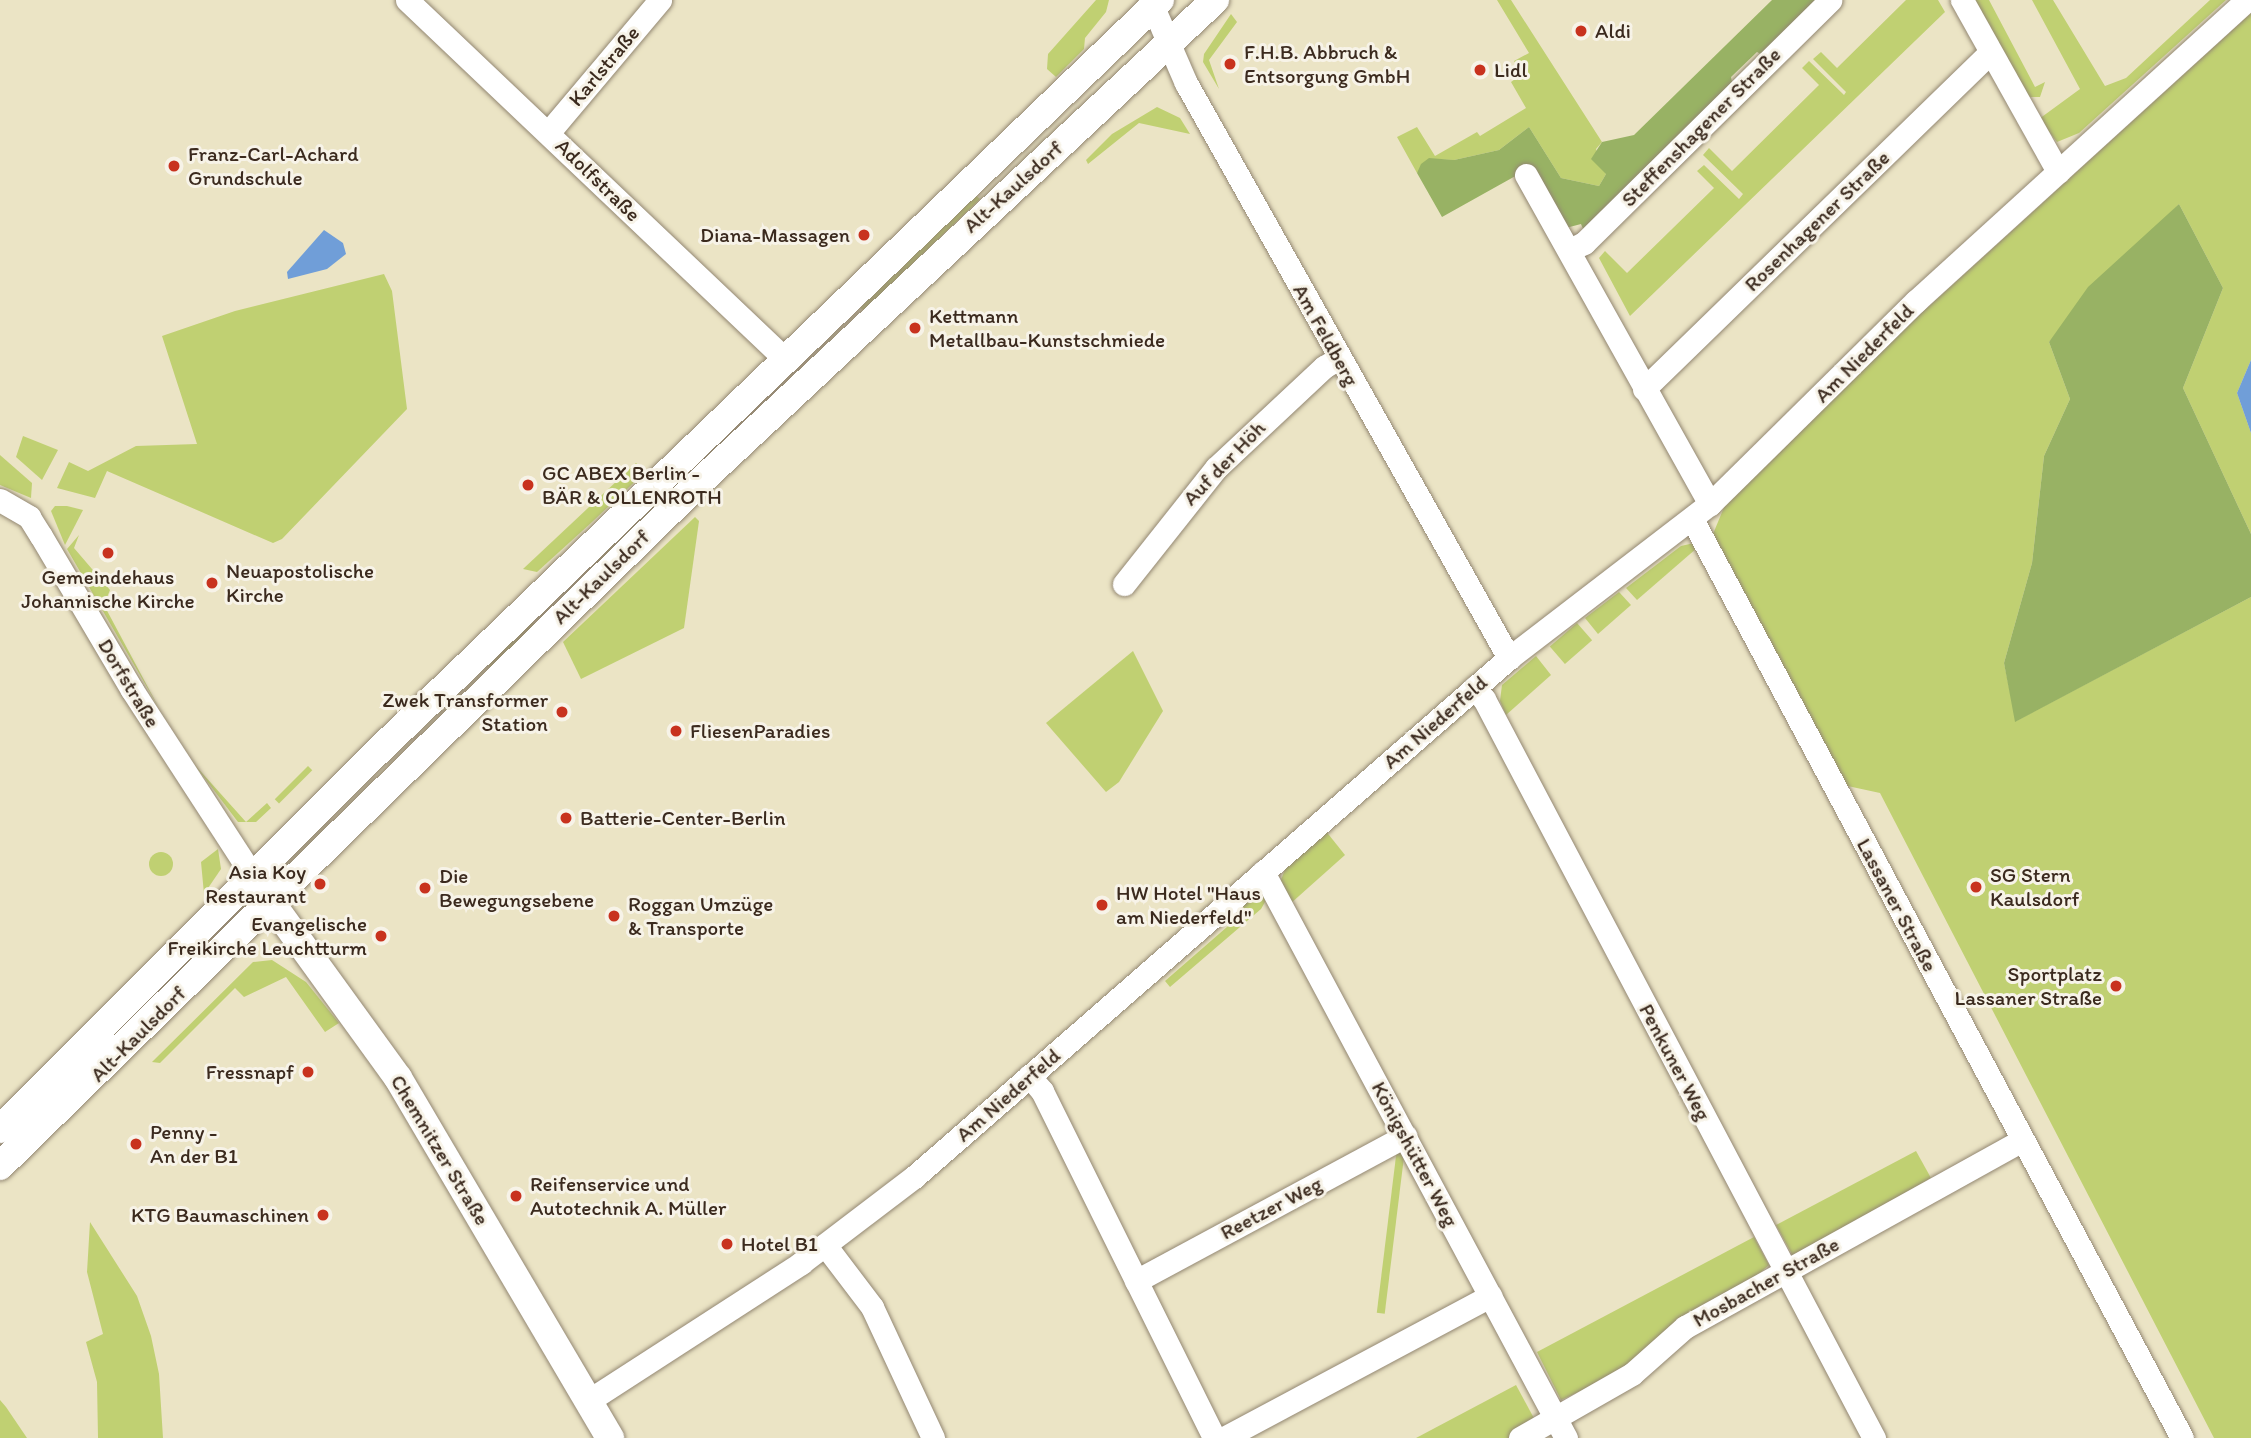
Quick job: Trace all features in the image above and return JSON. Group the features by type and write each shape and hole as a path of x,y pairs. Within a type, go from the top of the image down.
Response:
{"main road":[{"name":"Alt-Kaulsdorf","path":"0,1166 114,1059 269,901 966,228 1168,46 1215,0"},
{"name":"Alt-Kaulsdorf","path":"0,1129 252,875 787,361 1154,3"},
{"name":"Chemnitzer Straße","path":"252,875 398,1078 610,1438"}],"street":[{"name":"Adolfstraße","path":"407,0 787,361"},
{"name":"Karlstraße","path":"548,133 660,0"},
{"name":"Steffenshagener Straße","path":"1570,250 1584,243 1830,0"},
{"path":"1962,0 2058,172"},
{"name":"Am Niederfeld","path":"588,1401 825,1245 914,1178 1509,658 1710,504 1916,301 2247,0"},
{"name":"Am Feldberg","path":"1154,3 1168,46 1339,358 1509,658"},
{"name":"Rosenhagener Straße","path":"1644,389 1990,53"},
{"path":"1526,175 1710,504"},
{"name":"Auf der Höh","path":"1124,583 1216,468 1324,367 1339,358"},
{"name":"Dorfstraße","path":"0,500 29,517 132,690 252,875"},
{"name":"Lassaner Straße","path":"1692,519 2182,1438"},
{"name":"Penkuner Weg","path":"1474,688 1484,699 1874,1438"},
{"name":"Königshütter Weg","path":"1263,872 1560,1428"},
{"path":"1029,1076 1042,1091 1214,1438"},
{"name":"Reetzer Weg","path":"1136,1281 1405,1136"},
{"name":"Mosbacher Straße","path":"1520,1438 1560,1428 1632,1374 1685,1327 2022,1140"},
{"path":"825,1245 872,1307 933,1438"},
{"path":"1224,1438 1490,1296"}],"green space":[{"path":"1096,0 1109,0 1106,12 1085,38 1084,49 1056,77 1047,69 1048,54"},
{"path":"1497,0 1511,0 1602,142 1596,149 1606,174 1599,186 1561,178 1529,127 1499,150 1454,160 1429,159 1417,173 1397,137 1417,127 1435,156 1477,132 1480,136 1526,108 1511,82 1522,74 1514,61 1529,53"},
{"path":"1772,0 1822,0 1764,56 1757,52 1731,77 1733,87 1584,231 1581,224 1562,229 1519,174 1442,217 1417,173 1421,164 1429,158 1454,160 1499,150 1529,127 1561,178 1599,186 1606,174 1591,159 1602,142 1634,135"},
{"path":"1906,0 1938,0 1945,12 1630,316 1599,258 1605,251 1627,273 1714,188 1697,171 1704,165 1739,199 1743,194 1703,155 1709,148 1732,171 1819,85 1802,68 1809,61 1844,95 1846,92 1813,59 1821,52 1837,68"},
{"path":"1972,0 1989,0 2035,87 2045,82 2040,97 2026,97"},
{"path":"2032,0 2053,0 2105,86 2126,78 2210,0 2226,0 2079,133 2057,142 2039,119 2080,89"},
{"path":"2251,13 2251,360 2237,393 2251,433 2251,534 2183,388 2223,288 2179,204 2049,342 2070,399 2044,456 2032,563 2004,663 2016,721 2251,597 2251,1438 2214,1438 1880,793 1843,785 1713,534 1725,505 1892,340"},
{"path":"1231,14 1237,22 1209,60 1219,89 1203,62 1204,54"},
{"path":"1157,107 1180,118 1190,134 1139,123 1088,164 1086,160 1112,134"},
{"path":"975,195 980,199 864,310 860,308"},
{"path":"2179,204 2223,288 2183,388 2251,534 2251,597 2015,722 2004,663 2032,563 2044,456 2070,399 2049,342 2088,287"},
{"path":"384,274 392,291 407,409 282,539 273,543 107,471 95,498 57,488 69,462 88,471 136,446 197,444 162,336 235,311"},
{"path":"23,436 58,450 42,480 16,457"},
{"path":"0,455 32,483 31,498 0,485"},
{"path":"636,463 645,472 591,523 537,572 523,569"},
{"path":"694,468 697,471 593,570 589,566"},
{"path":"55,506 83,510 65,545 51,511"},
{"path":"695,517 699,521 684,628 581,679 563,642"},
{"path":"79,535 74,548 110,590 104,605 159,708 67,549"},
{"path":"1694,543 1697,548 1637,600 1626,588 1681,546"},
{"path":"1619,592 1631,605 1598,634 1585,618"},
{"path":"528,623 537,623 491,669 488,665"},
{"path":"1577,623 1592,640 1565,664 1550,647"},
{"path":"1133,651 1163,711 1119,782 1106,792 1046,723"},
{"path":"1536,656 1551,675 1506,715 1500,701 1502,685"},
{"path":"194,764 246,822 238,822"},
{"path":"308,766 312,770 279,803 275,799"},
{"path":"267,803 271,808 256,822 246,822"},
{"path":"1325,830 1345,855 1290,904 1280,882 1287,865"},
{"path":"218,849 221,869 204,894 201,862"},
{"path":"161,852 169,856 173,864 169,872 161,876 153,872 149,864 153,856"},
{"path":"1257,892 1269,895 1261,909 1170,987 1165,981 1243,913 1241,906"},
{"path":"272,960 306,982 339,1023 325,1032 286,977 244,997 235,988 160,1063 152,1062 253,962"},
{"path":"1397,1148 1405,1149 1385,1314 1377,1313"},
{"path":"1916,1151 1931,1178 1794,1258 1776,1225"},
{"path":"90,1222 137,1296 151,1336 159,1374 163,1438 98,1438 97,1382 86,1342 103,1334 87,1272"},
{"path":"1754,1237 1769,1265 1755,1277 1615,1375 1561,1400 1537,1352"},
{"path":"1516,1385 1536,1422 1508,1438 1416,1438"},
{"path":"0,1400 6,1407 27,1438 0,1438"}],"water":[{"path":"324,230 343,243 346,254 327,269 288,279 287,272"},
{"path":"2251,360 2251,433 2237,393"}],"place":[{"name":"Aldi","path":"1581,31"},
{"name":"F.H.B. Abbruch & Entsorgung GmbH","path":"1230,64"},
{"name":"Lidl","path":"1480,70"},
{"name":"Franz-Carl-Achard Grundschule","path":"174,166"},
{"name":"Diana-Massagen","path":"864,235"},
{"name":"Kettmann Metallbau-Kunstschmiede","path":"915,328"},
{"name":"GC ABEX Berlin - BÄR & OLLENROTH","path":"528,485"},
{"name":"Gemeindehaus Johannische Kirche","path":"108,553"},
{"name":"Neuapostolische Kirche","path":"212,583"},
{"name":"Zwek Transformer Station","path":"562,712"},
{"name":"FliesenParadies","path":"676,731"},
{"name":"Batterie-Center-Berlin","path":"566,818"},
{"name":"Asia Koy Restaurant","path":"320,884"},
{"name":"SG Stern Kaulsdorf","path":"1976,887"},
{"name":"Die Bewegungsebene","path":"425,888"},
{"name":"HW Hotel \"Haus am Niederfeld\"","path":"1102,905"},
{"name":"Roggan Umzüge & Transporte","path":"614,916"},
{"name":"Evangelische Freikirche Leuchtturm","path":"381,936"},
{"name":"Sportplatz Lassaner Straße","path":"2116,986"},
{"name":"Fressnapf","path":"308,1072"},
{"name":"Penny - An der B1","path":"136,1144"},
{"name":"Reifenservice und Autotechnik A. Müller","path":"516,1196"},
{"name":"KTG Baumaschinen","path":"323,1215"},
{"name":"Hotel B1","path":"727,1244"}]}
